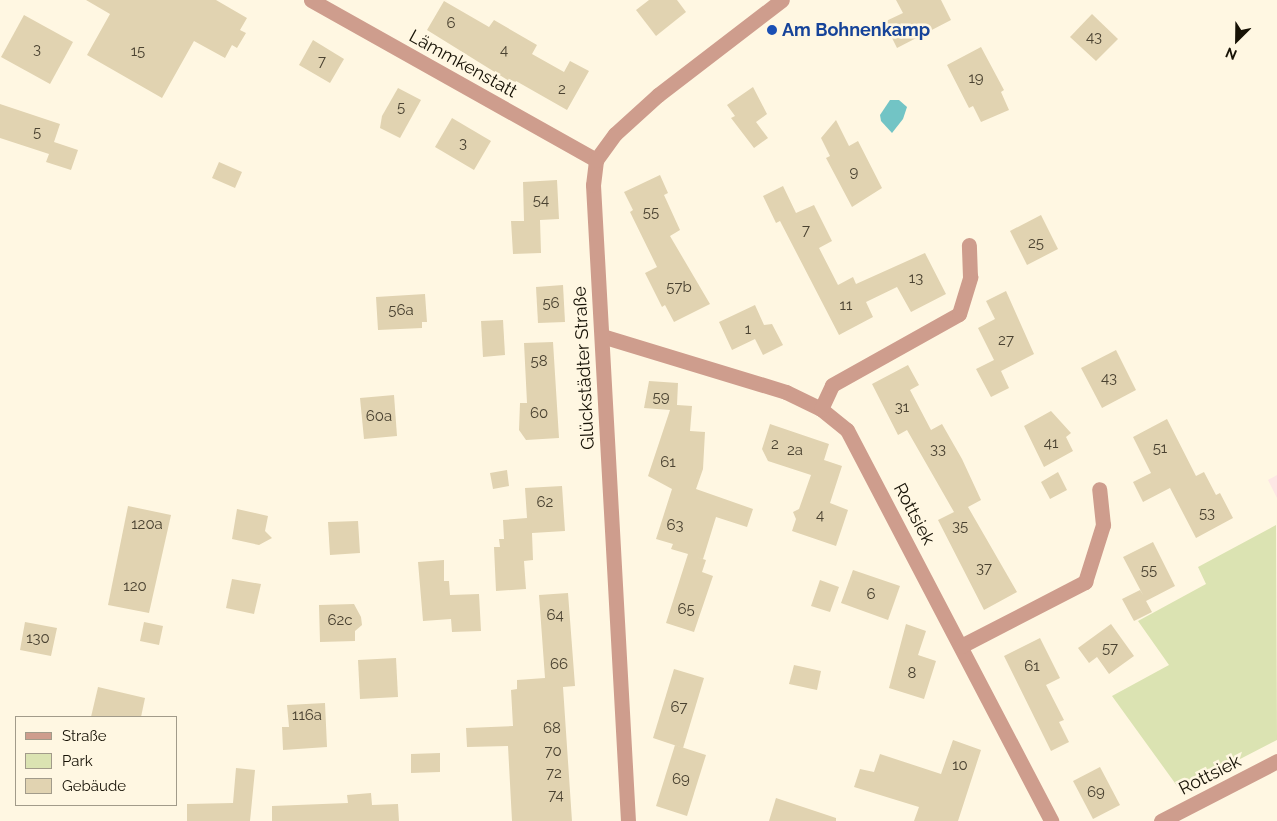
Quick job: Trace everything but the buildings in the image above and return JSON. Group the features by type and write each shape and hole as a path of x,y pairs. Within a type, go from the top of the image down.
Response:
{"street":[{"name":"Lämmkenstatt","path":"311,0 596,160"},
{"name":"Glückstädter Straße","path":"628,821 593,184 596,160 615,134 658,95 782,0"},
{"path":"821,409 832,385 959,314 970,277 969,245"},
{"name":"Rottsiek","path":"602,336 786,392 821,409 847,430 864,459 1051,821"},
{"path":"961,646 1085,582 1103,525 1099,489"},
{"name":"Rottsiek","path":"1160,821 1277,761"}],"shaded area":[{"path":"1277,475 1277,498 1268,480"}],"green space":[{"path":"1276,525 1277,740 1180,790 1112,696 1169,665 1138,621 1206,584 1198,567"}],"water":[{"path":"890,100 899,100 907,107 903,119 892,133 881,121 880,115"}],"place":[{"name":"Am Bohnenkamp","path":"772,30"}]}
